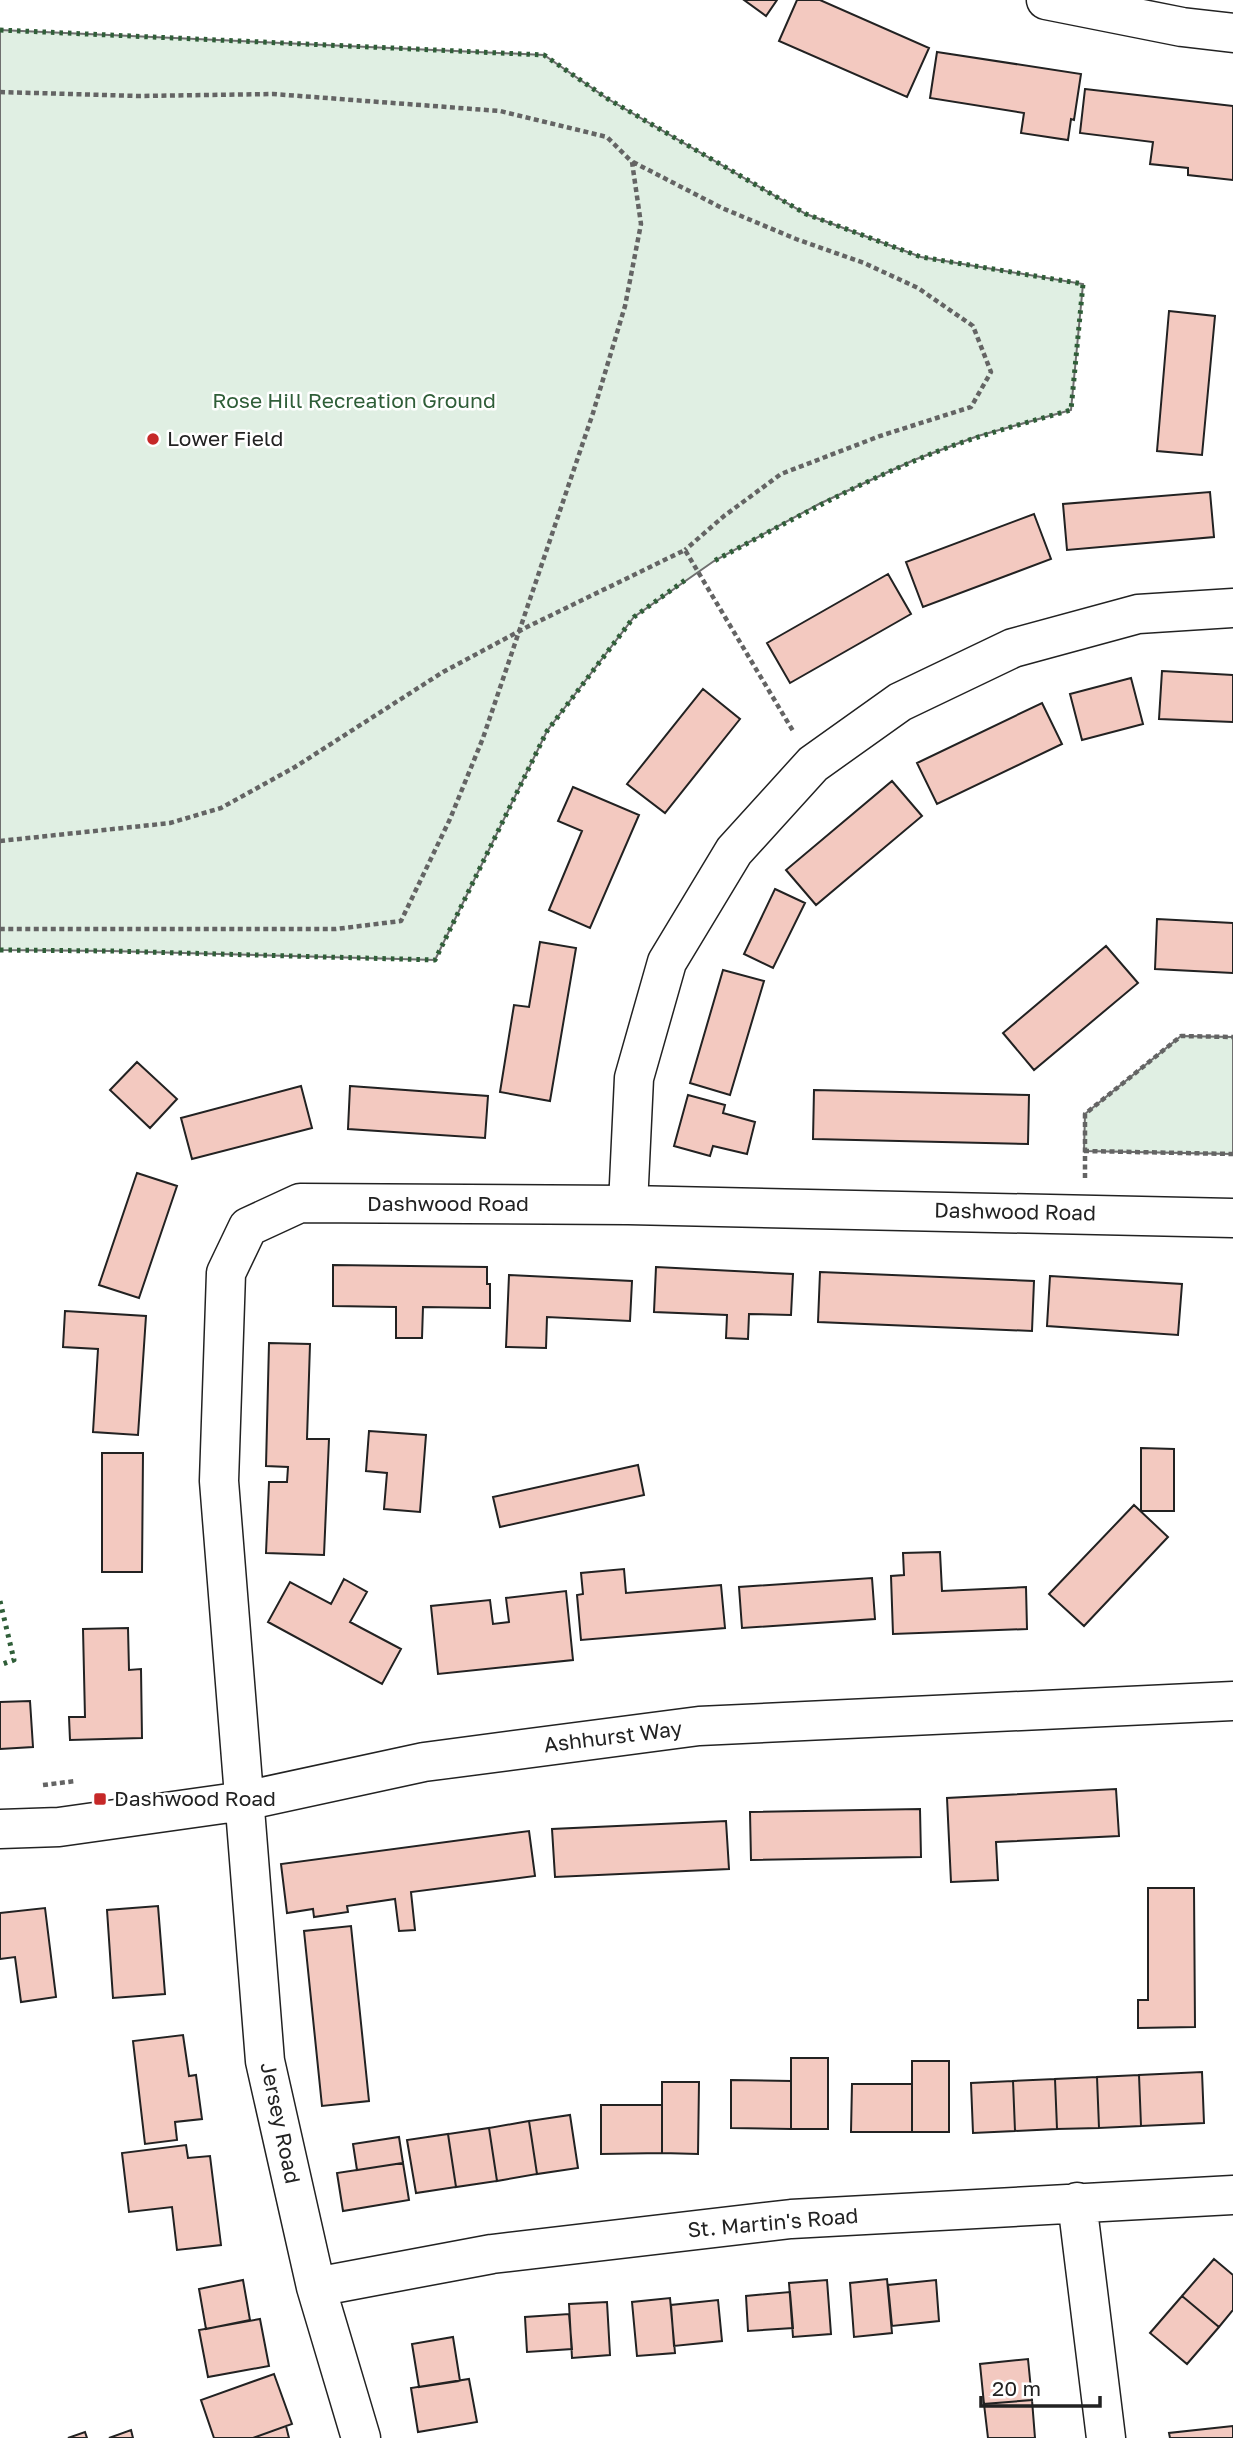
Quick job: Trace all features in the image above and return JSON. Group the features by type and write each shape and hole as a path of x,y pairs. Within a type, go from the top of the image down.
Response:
{"street":[{"path":"1046,0 1182,27 1233,33"},
{"path":"628,1205 634,1078 667,962 734,851 813,764 900,702 1013,649 1138,614 1233,608"},
{"name":"Dashwood Road","path":"244,1801 219,1481 226,1273 248,1227 300,1203 628,1205 1233,1218"},
{"name":"Ashhurst Way","path":"0,1829 59,1827 244,1801 424,1762 699,1726 1233,1701"},
{"name":"Jersey Road","path":"244,1801 265,2062 316,2287 361,2438"},
{"name":"St. Martin's Road","path":"316,2287 492,2254 791,2219 1233,2195"},
{"path":"1077,2202 1106,2438"}],"path":[{"path":"0,92 139,96 273,94 500,111 607,137 632,162 722,208 796,239 864,263 918,288 973,326 991,372 971,407 880,436 781,474 724,516 685,550 443,672 295,768 221,808 170,822 0,841"},
{"path":"0,929 336,929 401,921 450,819 483,738 593,413 625,306 641,224 632,162"},
{"path":"685,550 813,764"},
{"path":"1086,1213 1085,1114 1181,1036 1233,1037"},
{"path":"1084,1150 1233,1154"}],"green space":[{"name":"Rose Hill Recreation Ground","path":"0,30 544,55 608,99 806,214 921,257 1083,284 1071,410 978,436 914,460 819,504 714,561 634,617 547,731 435,960 0,950"},
{"path":"1181,1036 1233,1037 1233,1154 1084,1151 1085,1114"}],"building":[{"path":"744,0 777,0 766,16"},
{"path":"797,0 820,0 929,48 907,97 779,41"},
{"path":"937,52 1081,74 1068,140 1021,133 1024,113 930,98"},
{"path":"1085,89 1233,106 1233,180 1188,175 1188,168 1150,164 1153,142 1080,133"},
{"path":"1169,311 1215,316 1202,455 1157,451"},
{"path":"1210,492 1214,537 1067,550 1063,504"},
{"path":"1034,514 1051,559 923,607 906,562"},
{"path":"888,574 911,614 790,683 767,643"},
{"path":"1162,671 1233,675 1233,722 1159,719"},
{"path":"1131,678 1143,724 1082,740 1070,694"},
{"path":"703,689 740,719 665,813 627,784"},
{"path":"1042,703 1062,744 937,804 917,763"},
{"path":"892,781 922,816 816,905 786,870"},
{"path":"573,787 639,815 590,928 549,910 582,831 558,821"},
{"path":"775,889 805,903 773,968 744,954"},
{"path":"1157,919 1233,923 1233,973 1155,969"},
{"path":"540,942 576,948 550,1101 500,1092 514,1005 529,1007"},
{"path":"1106,946 1138,983 1034,1070 1003,1033"},
{"path":"723,970 764,981 730,1095 690,1083"},
{"path":"137,1062 177,1099 150,1128 110,1090"},
{"path":"301,1086 312,1128 192,1159 181,1118"},
{"path":"350,1086 488,1096 485,1138 348,1129"},
{"path":"814,1090 1029,1095 1028,1144 813,1139"},
{"path":"688,1095 725,1105 723,1113 755,1122 747,1154 713,1146 710,1156 674,1146"},
{"path":"137,1173 177,1186 139,1298 99,1285"},
{"path":"333,1265 487,1267 490,1308 423,1307 422,1338 396,1338 396,1307 333,1306"},
{"path":"656,1267 793,1274 791,1315 749,1314 748,1339 726,1338 727,1315 654,1312"},
{"path":"820,1272 1034,1281 1032,1331 818,1322"},
{"path":"509,1275 632,1281 630,1321 547,1317 546,1348 506,1347"},
{"path":"1050,1276 1182,1284 1178,1335 1047,1326"},
{"path":"65,1311 146,1316 138,1435 93,1432 98,1349 63,1347"},
{"path":"269,1343 310,1344 307,1439 329,1439 324,1555 266,1553 269,1482 287,1482 288,1467 266,1466"},
{"path":"369,1431 426,1435 420,1512 384,1509 387,1473 366,1471"},
{"path":"1141,1448 1174,1449 1174,1511 1141,1511"},
{"path":"102,1453 143,1453 142,1572 102,1572"},
{"path":"638,1465 644,1495 500,1527 493,1497"},
{"path":"1134,1505 1168,1537 1084,1626 1049,1594"},
{"path":"940,1552 942,1591 1026,1587 1027,1629 893,1634 891,1576 904,1575 903,1553"},
{"path":"624,1569 626,1593 721,1585 725,1628 581,1640 577,1595 583,1594 581,1573"},
{"path":"872,1578 875,1619 742,1628 739,1587"},
{"path":"344,1579 367,1592 350,1622 401,1649 382,1684 268,1622 290,1582 331,1604"},
{"path":"566,1591 573,1660 438,1674 431,1606 490,1600 493,1624 509,1622 506,1598"},
{"path":"128,1628 129,1670 141,1669 142,1738 70,1740 69,1717 85,1717 83,1629"},
{"path":"30,1701 33,1747 0,1749 0,1702"},
{"path":"1116,1789 1119,1836 996,1842 998,1880 951,1882 947,1798"},
{"path":"920,1809 921,1857 751,1860 750,1812"},
{"path":"726,1821 729,1869 555,1877 552,1829"},
{"path":"529,1831 535,1876 411,1892 415,1930 399,1931 395,1899 347,1906 348,1912 314,1917 313,1909 287,1913 281,1864"},
{"path":"1148,1888 1194,1888 1195,2027 1138,2028 1138,2000 1148,2000"},
{"path":"158,1906 165,1994 113,1998 107,1910"},
{"path":"45,1908 56,1997 21,2002 15,1957 0,1959 0,1913"},
{"path":"351,1926 369,2101 322,2106 304,1931"},
{"path":"183,2035 189,2076 196,2075 202,2119 175,2122 177,2140 145,2144 133,2041"},
{"path":"791,2058 828,2058 828,2129 791,2129"},
{"path":"912,2061 949,2061 949,2132 912,2132"},
{"path":"1202,2072 1204,2123 1141,2126 1139,2075"},
{"path":"1139,2075 1141,2126 1099,2128 1097,2077"},
{"path":"1097,2077 1099,2128 1057,2129 1055,2079"},
{"path":"1055,2079 1057,2129 1015,2131 1013,2081"},
{"path":"731,2080 791,2081 791,2129 731,2128"},
{"path":"1013,2081 1015,2131 973,2133 971,2083"},
{"path":"662,2082 699,2082 698,2154 662,2153"},
{"path":"852,2084 912,2084 912,2132 851,2132"},
{"path":"601,2105 662,2105 662,2153 601,2154"},
{"path":"570,2115 578,2168 537,2174 529,2121"},
{"path":"529,2121 537,2174 497,2181 489,2128"},
{"path":"489,2128 497,2181 456,2187 448,2134"},
{"path":"448,2134 456,2187 416,2193 407,2140"},
{"path":"399,2137 403,2163 357,2170 353,2144"},
{"path":"186,2145 188,2158 210,2156 221,2245 177,2250 172,2207 129,2212 122,2153"},
{"path":"403,2163 409,2200 343,2211 337,2173"},
{"path":"1214,2259 1233,2275 1233,2310 1219,2327 1182,2296"},
{"path":"887,2279 892,2333 854,2337 850,2283"},
{"path":"243,2280 250,2320 206,2329 199,2289"},
{"path":"827,2280 831,2334 793,2337 789,2283"},
{"path":"936,2280 939,2321 892,2326 888,2285"},
{"path":"790,2292 793,2328 748,2331 746,2296"},
{"path":"1182,2296 1219,2327 1187,2364 1150,2333"},
{"path":"670,2298 675,2353 637,2356 632,2302"},
{"path":"718,2300 722,2341 674,2346 671,2305"},
{"path":"607,2302 610,2355 572,2358 569,2304"},
{"path":"569,2314 572,2349 527,2352 525,2317"},
{"path":"260,2319 269,2366 208,2377 199,2330"},
{"path":"453,2337 460,2381 419,2387 412,2344"},
{"path":"1028,2359 1032,2400 984,2404 980,2364"},
{"path":"274,2374 292,2424 253,2438 214,2438 201,2400"},
{"path":"469,2379 477,2422 418,2432 411,2388"},
{"path":"1032,2400 1035,2438 988,2438 984,2404"},
{"path":"286,2426 289,2438 253,2438"},
{"path":"1233,2426 1233,2438 1170,2438 1169,2433"},
{"path":"131,2430 133,2438 109,2438"},
{"path":"85,2432 87,2438 68,2438"}],"hedge":[{"path":"0,30 544,55 608,99 806,214 921,257 1083,284 1071,410 972,439 914,461 838,496 714,561"},
{"path":"0,950 435,960 547,731 634,617 688,578"},
{"path":"0,1601 14,1660 0,1665"}],"place":[{"name":"Lower Field","path":"153,439"},
{"name":"Dashwood Road","path":"100,1799"}]}
